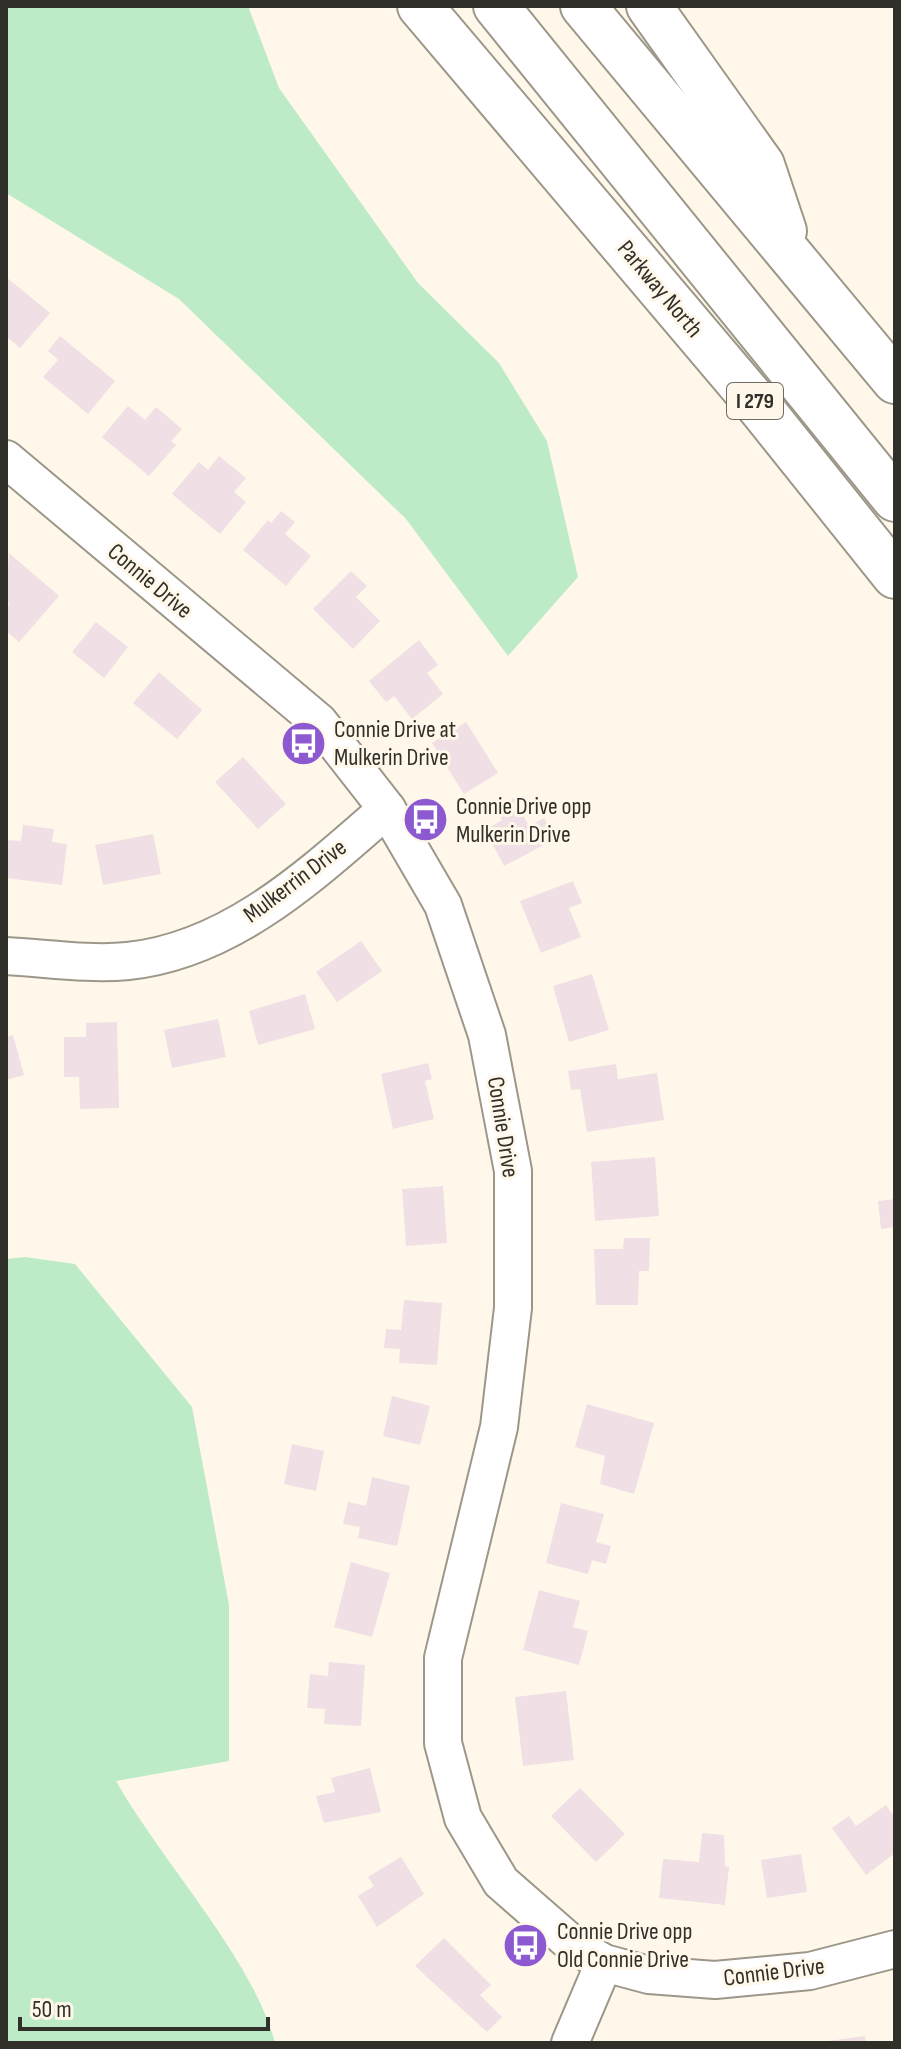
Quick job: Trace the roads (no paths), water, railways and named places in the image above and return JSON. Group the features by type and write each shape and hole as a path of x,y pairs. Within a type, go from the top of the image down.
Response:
{"highway":[{"path":"410,6 494,93"},
{"name":"Parkway North","path":"420,6 763,411 895,576"},
{"path":"487,6 705,263"},
{"path":"496,6 895,499"},
{"path":"583,6 895,381"},
{"path":"649,6 762,165 792,256"}],"street":[{"name":"Connie Drive","path":"6,459 319,722 387,809 443,905 487,1035 513,1171 513,1308 499,1427 443,1658 443,1743 463,1818 501,1882 572,1944 604,1963 649,1975 715,1980 810,1971 895,1949"},
{"name":"Mulkerrin Drive","path":"6,956 128,961 193,944 249,919 300,884 387,809"},
{"path":"570,2043 604,1963"}],"place":[{"name":"Connie Drive at Mulkerin Drive","path":"303,743"},
{"name":"Connie Drive opp Mulkerin Drive","path":"425,820"},
{"name":"Connie Drive opp Old Connie Drive","path":"526,1945"}]}
